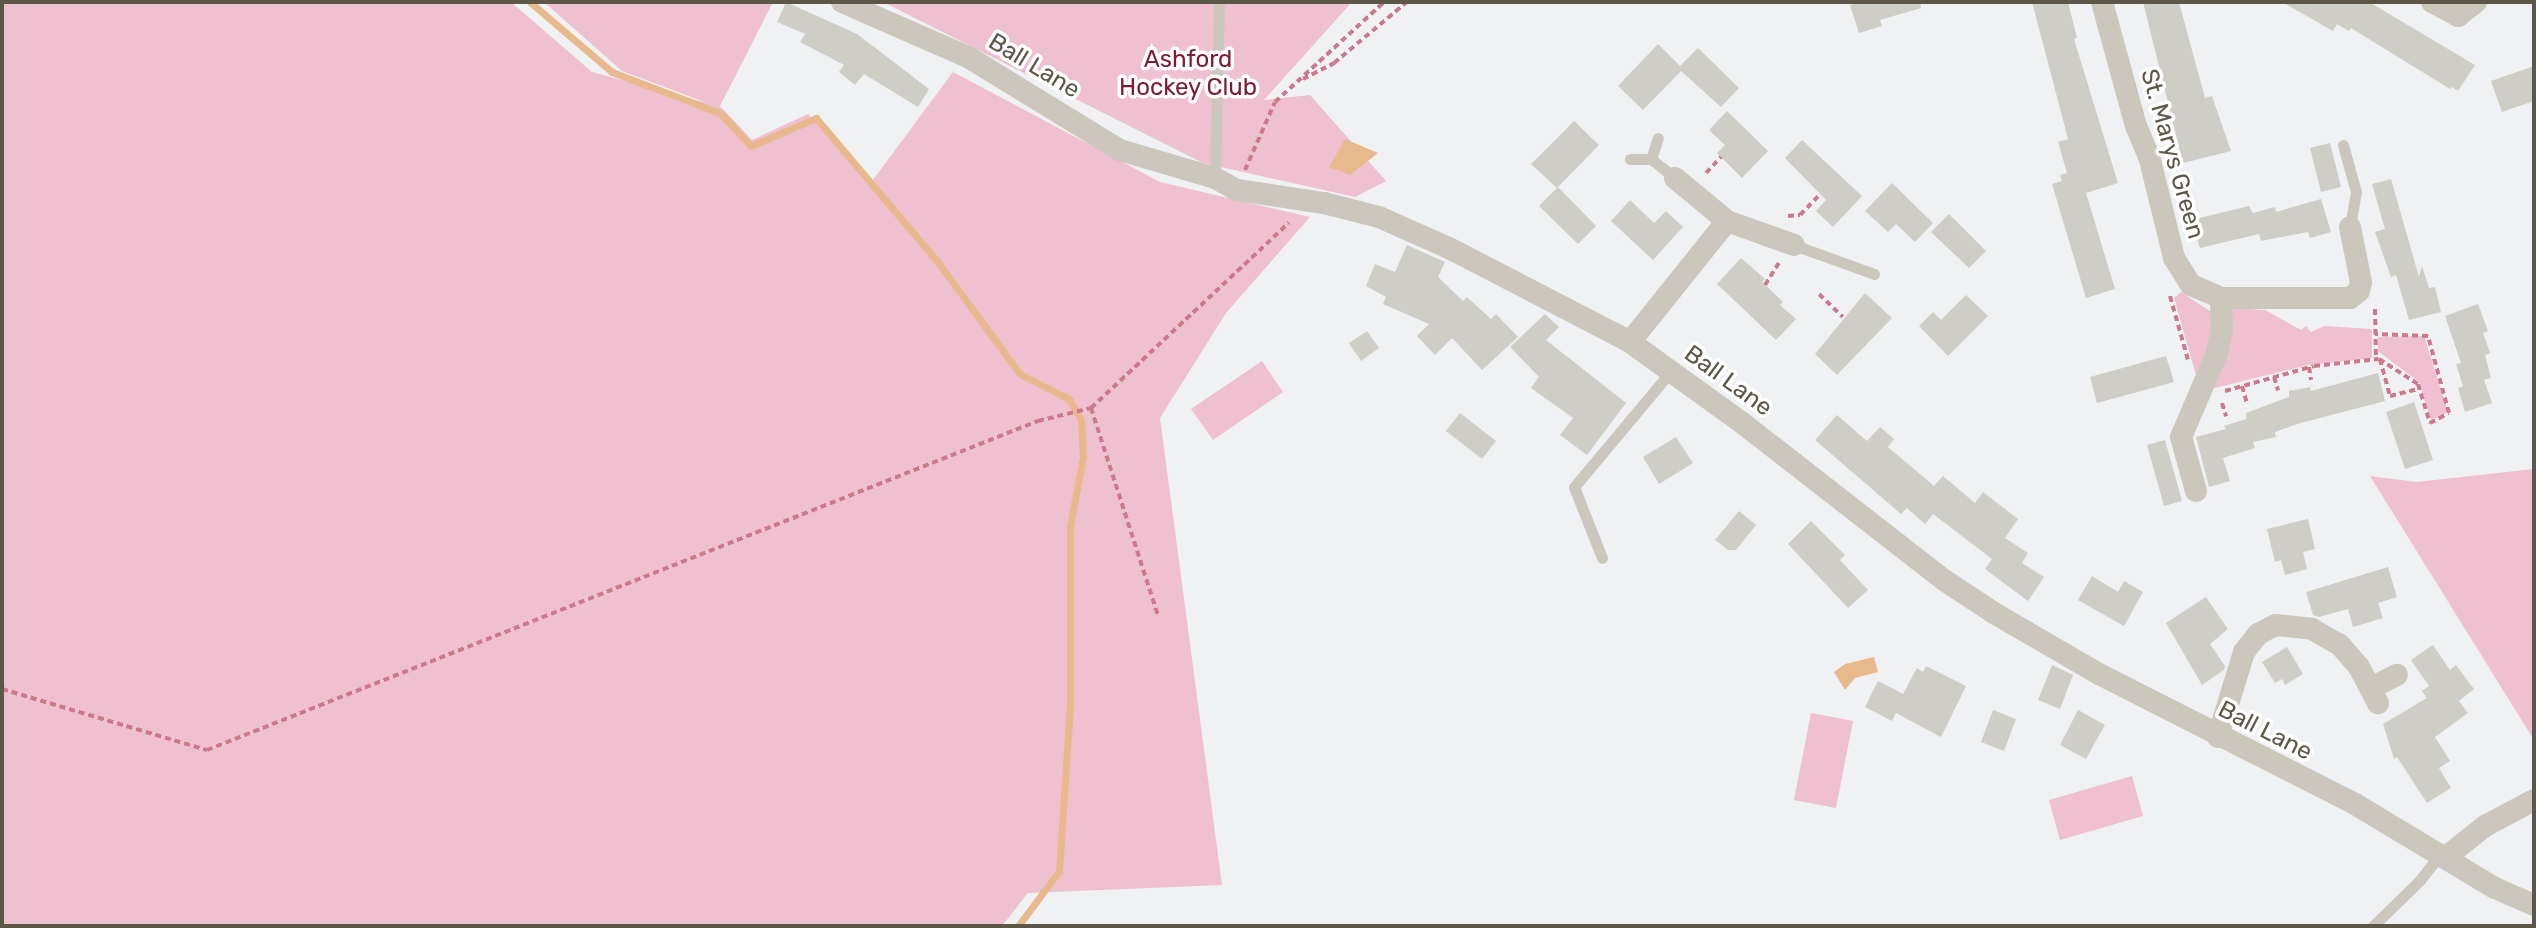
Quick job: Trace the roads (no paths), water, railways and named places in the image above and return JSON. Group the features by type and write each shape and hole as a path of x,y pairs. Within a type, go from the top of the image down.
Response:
{"street":[{"name":"Ball Lane","path":"842,2 968,57 1120,150 1215,178 1237,190 1379,217 1449,248 1630,342 1944,580 2061,653 2218,737 2355,804 2495,888 2534,905"},
{"name":"St. Marys Green","path":"2102,2 2181,272 2197,289 2221,298 2336,300 2354,296 2360,289 2360,271 2350,227"},
{"path":"2432,2 2461,16 2476,2"},
{"path":"1675,178 1727,221 1794,245"},
{"path":"1630,342 1727,221"},
{"path":"2196,491 2181,437 2220,344 2221,298"},
{"path":"2218,737 2244,652 2258,634 2276,625 2298,624 2332,639 2351,656 2374,696 2397,675"},
{"path":"2443,856 2485,826 2534,800"}],"lane":[{"path":"1215,178 1219,2"},
{"path":"1651,159 1658,138"},
{"path":"2343,145 2356,192 2350,227"},
{"path":"1630,159 1651,159 1675,178"},
{"path":"1794,245 1874,274"},
{"path":"1602,558 1574,487 1671,371"},
{"path":"2373,926 2443,856"}],"waterway":[{"path":"530,2 612,72 720,113 751,146 816,118 937,261 1020,374 1069,399 1081,420 1083,457 1070,526 1070,705 1059,871 1018,926"}],"park label":[{"name":"Ashford Hockey Club","path":"1188,74"}]}
